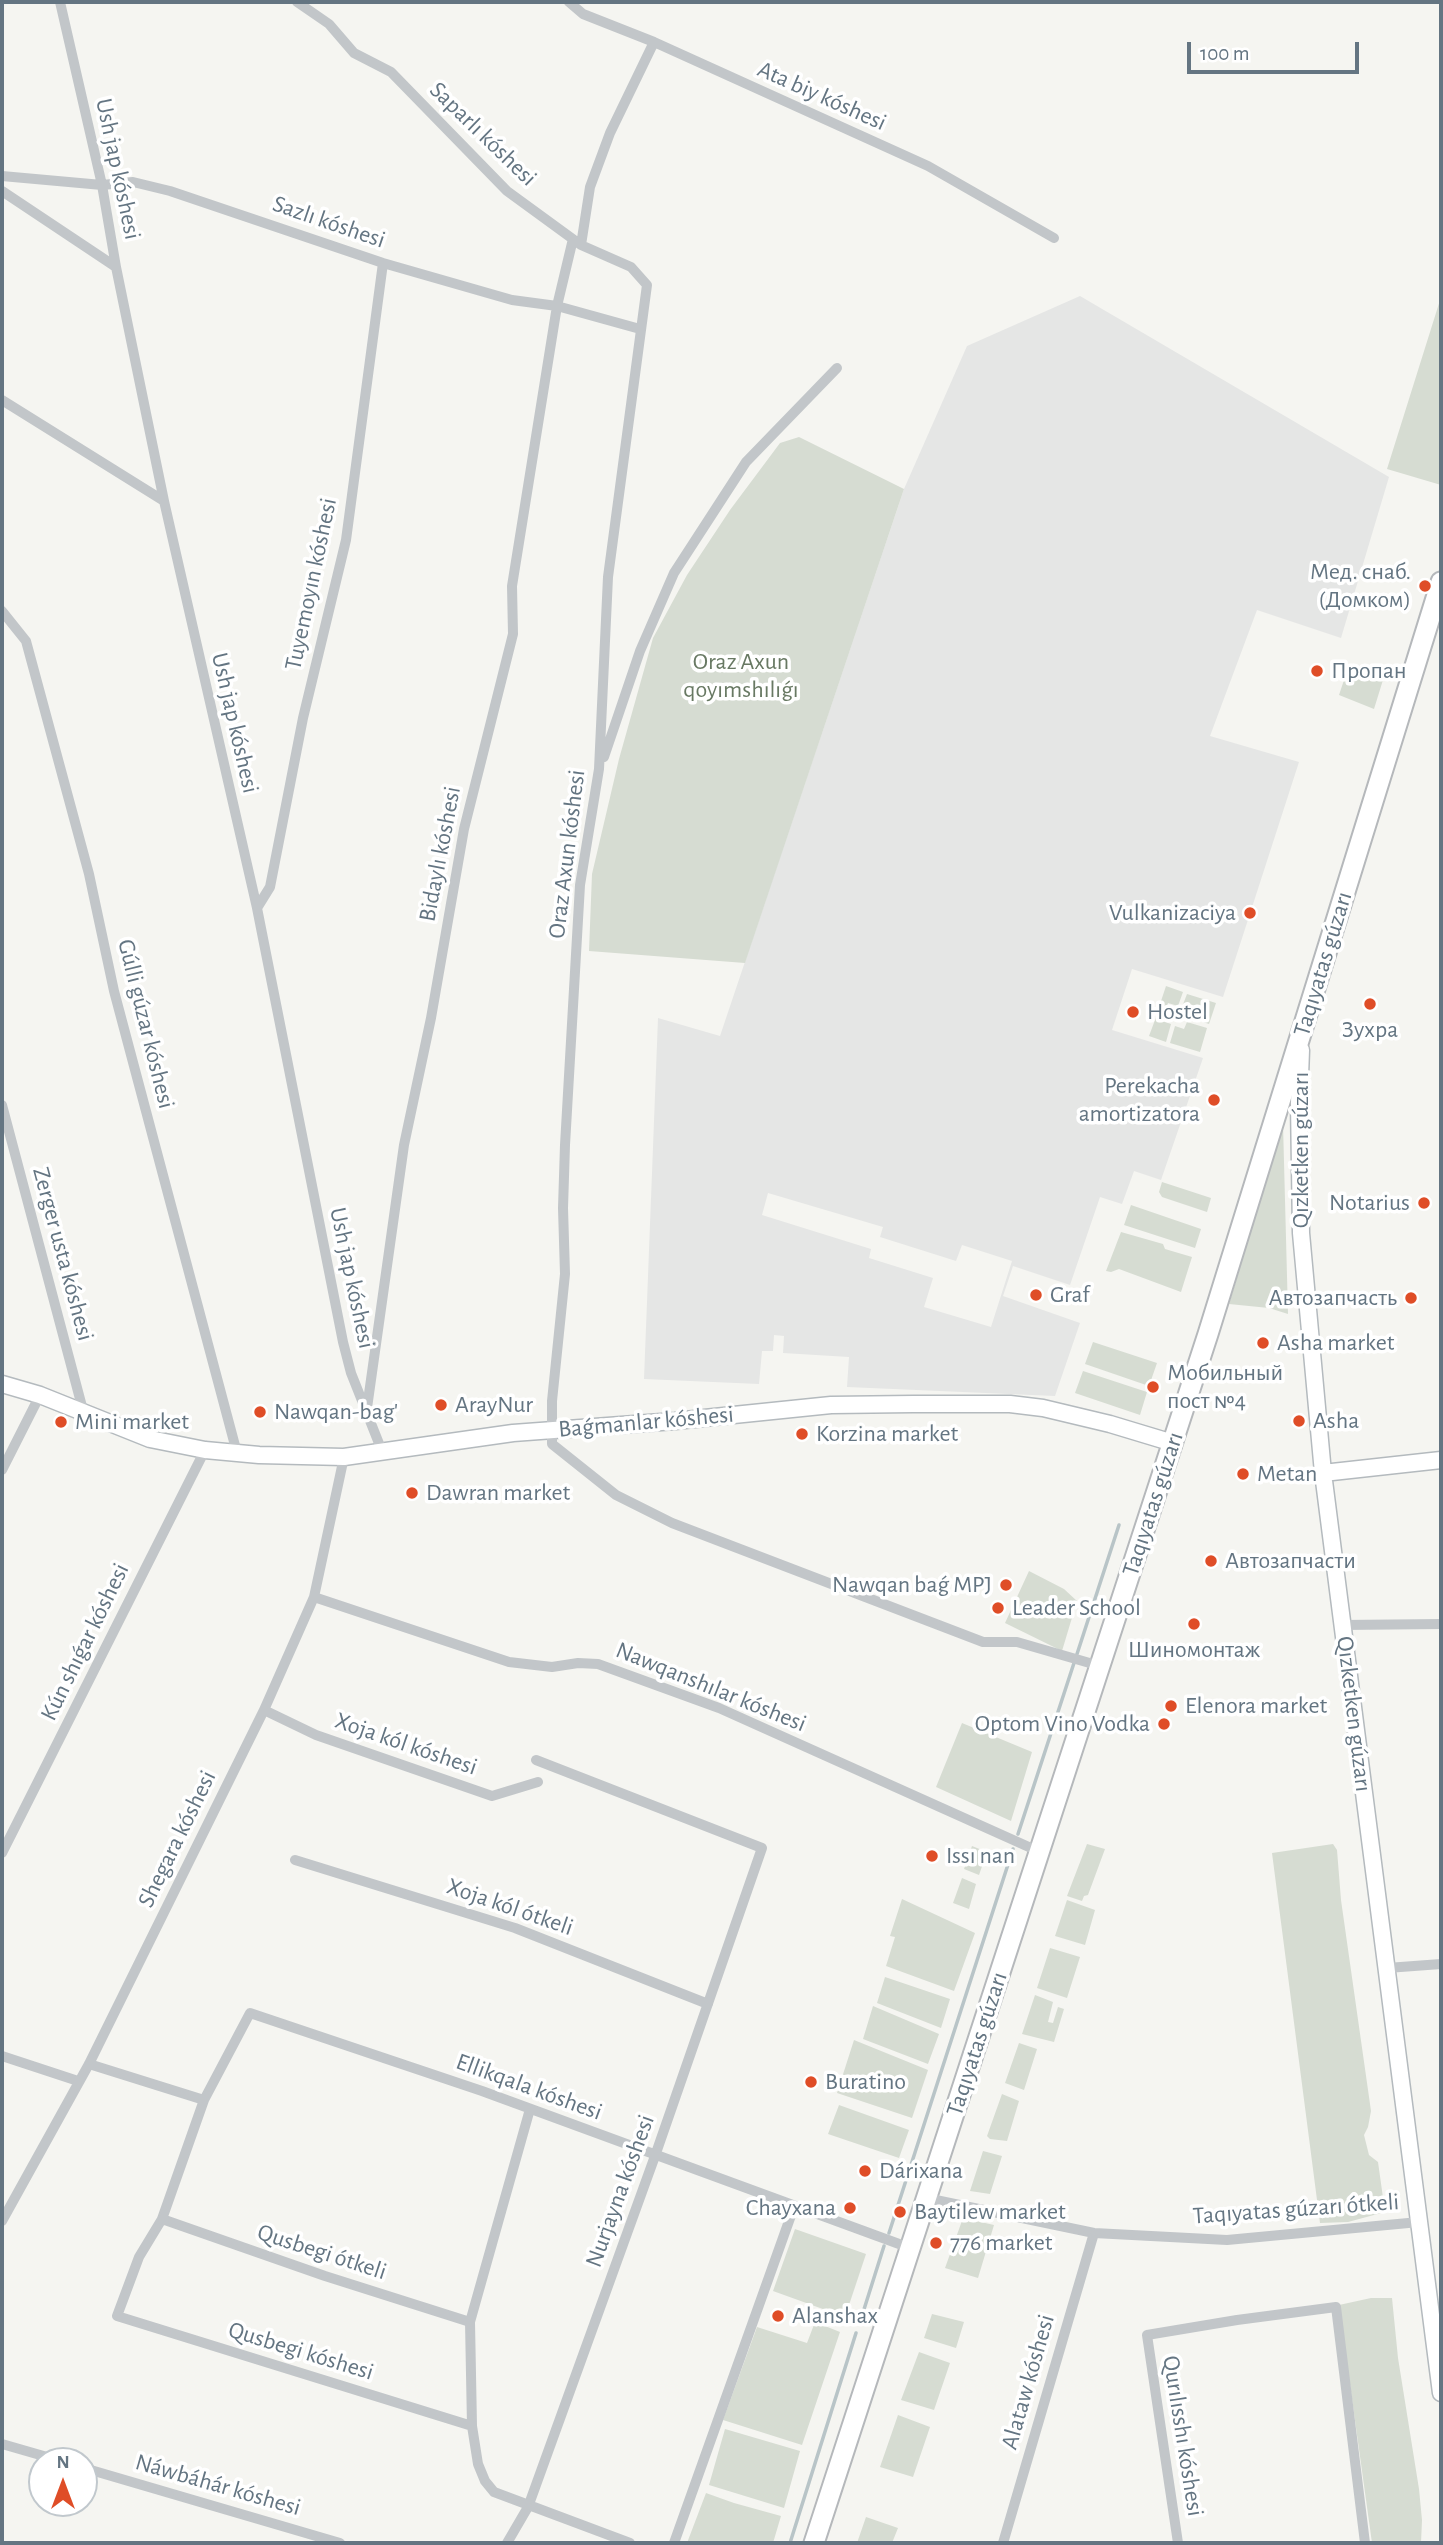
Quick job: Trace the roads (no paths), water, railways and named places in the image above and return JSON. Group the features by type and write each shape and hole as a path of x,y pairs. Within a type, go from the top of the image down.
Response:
{"highway":[{"name":"Taqıyatas gúzarı","path":"814,2543 1173,1443 1441,582"}],"street":[{"name":"Ush jap kóshesi","path":"60,2 102,185 164,500 257,908 344,1342 352,1373 382,1451"},
{"name":"Saparlı kóshesi","path":"298,2 329,24 354,53 391,72 507,191 577,242 631,267 647,285"},
{"name":"Ata biy kóshesi","path":"569,2 583,14 654,42 928,166 1054,238"},
{"name":"Bidaylı kóshesi","path":"367,1411 404,1145 431,1018 464,829 513,634 512,586 557,306 577,242 590,187 610,133 654,42"},
{"name":"Sazlı kóshesi","path":"2,176 102,185 133,182 170,191 383,263 512,300 557,306 640,329"},
{"path":"2,191 116,267"},
{"name":"Tuyemoyın kóshesi","path":"257,908 270,887 303,718 346,540 383,263"},
{"name":"Oraz Axun kóshesi","path":"553,1431 552,1401 565,1274 565,1158 580,886 599,769 607,587 647,285"},
{"path":"599,769 640,651 674,573 746,462 837,368"},
{"path":"2,400 164,500"},
{"name":"Gúlli gúzar kóshesi","path":"2,611 26,641 89,874 114,991 237,1453"},
{"name":"Qızketken gúzarı","path":"1302,1032 1299,1103 1301,1233 1323,1473 1441,2393"},
{"name":"Zerger usta kóshesi","path":"2,1105 84,1414"},
{"name":"Baǵmanlar kóshesi","path":"2,1384 40,1395 149,1439 237,1453 344,1457 472,1437 831,1405 981,1403 1043,1408 1173,1443"},
{"path":"2,1470 40,1395"},
{"path":"553,1431 552,1444 616,1495 672,1523 983,1642 1017,1642 1100,1666"},
{"name":"Kún shıǵar kóshesi","path":"2,1853 205,1450"},
{"name":"Shegara kóshesi","path":"2,2221 89,2064 264,1710 314,1597 344,1457"},
{"path":"1323,1473 1441,1460"},
{"name":"Nawqanshılar kóshesi","path":"314,1597 509,1662 552,1667 579,1663 598,1664 719,1708 1040,1852"},
{"path":"1342,1625 1441,1625"},
{"name":"Xoja kól kóshesi","path":"264,1710 316,1735 492,1796 538,1782"},
{"name":"Nurjayna kóshesi","path":"507,2543 528,2507 655,2156 762,1848 536,1760"},
{"name":"Xoja kól ótkeli","path":"295,1860 515,1928 708,2004"},
{"path":"1387,1968 1441,1965"},
{"name":"Ellikqala kóshesi","path":"204,2100 250,2013 482,2091 910,2248"},
{"path":"2,2056 78,2081"},
{"path":"89,2064 204,2100 162,2219"},
{"path":"530,2109 470,2322 472,2426 478,2464 485,2481 495,2492 528,2507 630,2543"},
{"name":"Taqıyatas gúzarı ótkeli","path":"926,2198 1094,2233 1227,2240 1419,2222"},
{"path":"674,2543 794,2207"},
{"name":"Qusbegi kóshesi","path":"162,2219 139,2258 117,2316 472,2426"},
{"name":"Qusbegi ótkeli","path":"162,2219 325,2276 470,2322"},
{"name":"Alataw kóshesi","path":"1003,2543 1094,2233"},
{"name":"Qurılısshı kóshesi","path":"1178,2543 1147,2335 1335,2307 1365,2543"},
{"path":"2,2444 28,2451"},
{"name":"Náwbáhár kóshesi","path":"98,2472 341,2543"},
{"path":"591,2543 595,2531"}],"waterway":[{"path":"1077,1654 1119,1525"},
{"path":"1018,1834 1074,1663"},
{"path":"889,2233 1013,1849"},
{"path":"860,2322 884,2246"},
{"path":"790,2543 856,2333"}],"place":[{"name":"Мед. снаб. (Домком)","path":"1425,586"},
{"name":"Пропан","path":"1317,671"},
{"name":"Vulkanizaciya","path":"1250,913"},
{"name":"Зухра","path":"1370,1004"},
{"name":"Hostel","path":"1133,1012"},
{"name":"Perekacha amortizatora","path":"1214,1100"},
{"name":"Notarius","path":"1424,1203"},
{"name":"Graf","path":"1036,1295"},
{"name":"Автозапчасть","path":"1411,1298"},
{"name":"Asha market","path":"1263,1343"},
{"name":"Мобильный пост №4","path":"1153,1387"},
{"name":"ArayNur","path":"441,1405"},
{"name":"Nawqan-bag'","path":"260,1412"},
{"name":"Asha","path":"1299,1421"},
{"name":"Mini market","path":"61,1422"},
{"name":"Korzina market","path":"802,1434"},
{"name":"Metan","path":"1243,1474"},
{"name":"Dawran market","path":"412,1493"},
{"name":"Автозапчасти","path":"1211,1561"},
{"name":"Nawqan baǵ MPJ","path":"1006,1585"},
{"name":"Leader School","path":"998,1608"},
{"name":"Шиномонтаж","path":"1194,1624"},
{"name":"Elenora market","path":"1171,1706"},
{"name":"Optom Vino Vodka","path":"1164,1724"},
{"name":"Issı nan","path":"932,1856"},
{"name":"Buratino","path":"811,2082"},
{"name":"Dárixana","path":"865,2171"},
{"name":"Chayxana","path":"850,2208"},
{"name":"Baytilew market","path":"900,2212"},
{"name":"776 market","path":"936,2243"},
{"name":"Alanshax","path":"778,2316"}],"park label":[{"name":"Oraz Axun qoyımshılıǵı","path":"741,676"}]}
